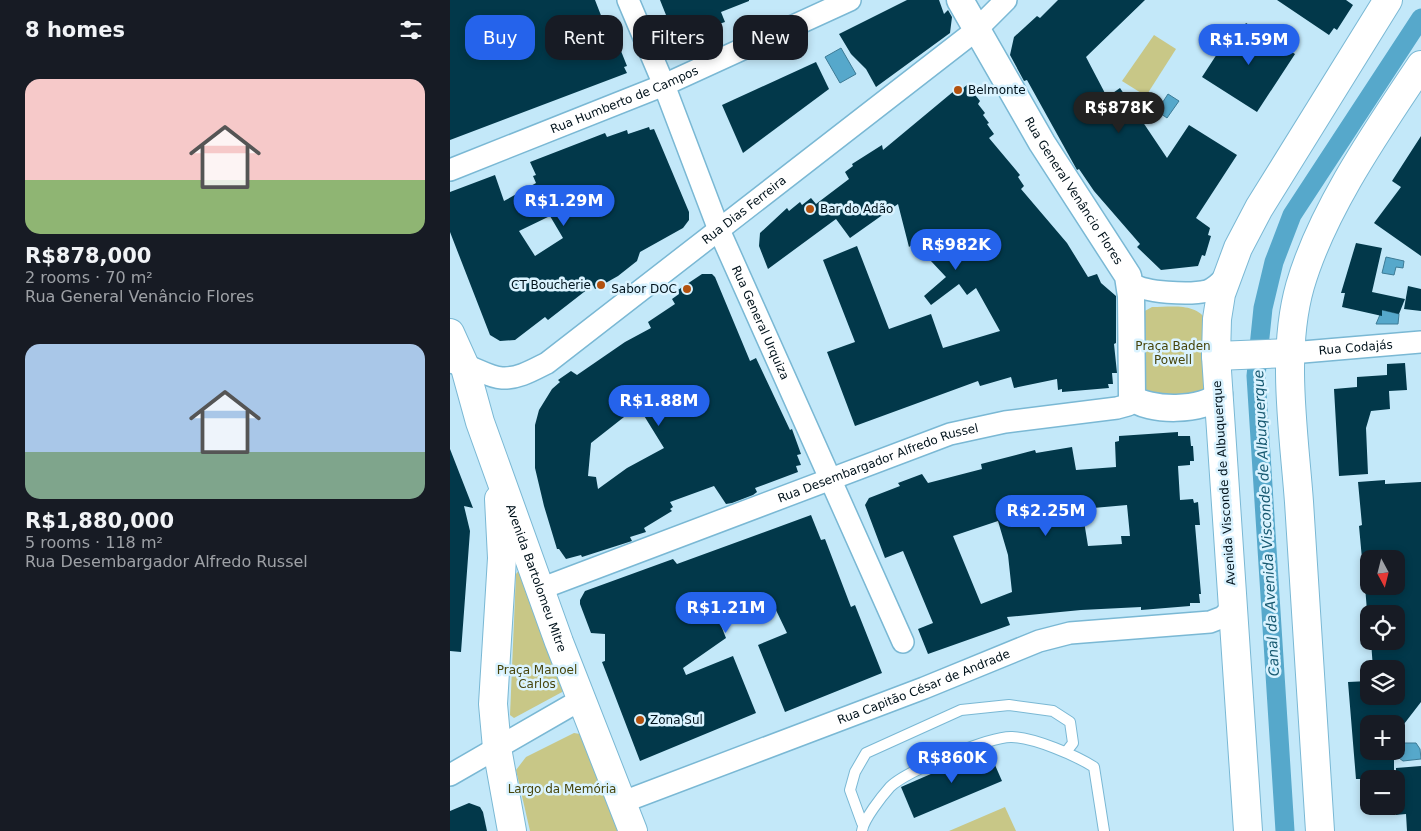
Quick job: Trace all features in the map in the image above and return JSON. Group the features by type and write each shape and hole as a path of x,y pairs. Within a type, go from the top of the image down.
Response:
{"main road":[{"name":"Avenida Visconde de Albuquerque","path":"1248,831 1218,394 1217,319 1226,277 1260,208 1388,0"},
{"path":"1320,831 1291,353 1292,331 1300,287 1327,219 1386,118 1421,65"},
{"name":"Avenida Bartolomeu Mitre","path":"450,333 457,364 496,465 540,589 633,831"},
{"path":"1216,356 1291,353"},
{"name":"Avenida Bartolomeu Mitre","path":"496,465 502,558 493,704 497,748 512,831"}],"street":[{"name":"Rua General Urquiza","path":"628,0 664,85 719,230 903,642"},
{"name":"Rua Humberto de Campos","path":"450,170 664,85 850,0"},
{"name":"Rua General Venâncio Flores","path":"960,0 975,31 1042,142 1122,264 1130,282 1132,396"},
{"name":"Rua Dias Ferreira","path":"457,364 501,378 518,376 547,363 975,31 1006,0"},
{"path":"1130,282 1137,288 1151,291 1206,291 1215,287 1226,277"},
{"path":"1131,310 1150,300 1194,300 1211,309 1217,319"},
{"name":"Rua Codajás","path":"1291,353 1421,342"},
{"path":"1132,396 1136,401 1150,407 1203,406 1215,400 1218,394"},
{"name":"Rua Desembargador Alfredo Russel","path":"540,589 950,434 1005,422 1117,408 1128,405 1132,396"},
{"name":"Rua Capitão César de Andrade","path":"623,802 924,688 1039,641 1070,634 1210,622 1223,617 1232,608"},
{"path":"450,775 582,699"}],"lane":[{"path":"862,827 850,790 855,772 866,753 961,710 1010,705 1053,711 1070,722 1073,743 1066,752"},
{"path":"862,827 891,787 910,774 990,739 1013,737 1066,752 1094,767 1104,831"}],"green space":[{"path":"1154,35 1176,49 1146,96 1122,81"},
{"name":"Praça Baden Powell","path":"1175,306 1190,308 1202,315 1207,321 1208,385 1195,395 1169,397 1142,393 1143,312 1152,307"},
{"name":"Praça Manoel Carlos","path":"520,569 564,691 514,718 510,715 516,574"},
{"name":"Largo da Memória","path":"574,733 586,735 618,831 530,831 516,770 526,757"},
{"path":"1005,807 1016,831 949,831"}],"water":[{"path":"841,48 856,74 840,83 825,57"},
{"path":"1168,94 1179,101 1167,118 1157,111"},
{"path":"1386,257 1404,261 1403,268 1396,267 1394,275 1382,273"},
{"path":"1382,310 1399,314 1398,324 1376,324"},
{"path":"1405,743 1416,743 1420,749 1421,759 1403,761 1402,760 1405,760"}],"building":[{"path":"450,0 595,0 601,15 545,15 545,60 623,60 623,56 627,66 624,67 627,73 450,140"},
{"path":"660,0 749,0 721,12 722,15 666,15"},
{"path":"907,0 939,0 944,14 948,10 952,17 950,33 876,87 866,69 851,54 839,34"},
{"path":"1058,0 1145,0 1086,57 1107,97 1120,88 1167,158 1189,125 1237,155 1196,218 1210,228 1208,235 1211,236 1205,256 1202,255 1198,266 1161,270 1137,247 1140,244 1094,191 1079,169 1077,170 1027,80 1024,81 1010,55 1014,37 1037,16 1040,18"},
{"path":"1277,0 1346,0 1353,5 1337,30 1334,28 1329,35"},
{"path":"1246,23 1295,54 1257,112 1202,77 1232,31 1238,35"},
{"path":"816,62 829,89 743,153 722,105"},
{"path":"967,85 980,101 978,104 985,113 983,115 994,134 989,138 1020,175 1018,177 1024,186 1021,189 1067,243 1088,277 1097,274 1101,283 1116,296 1116,343 1114,344 1117,373 1112,373 1113,384 1108,384 1109,388 1062,392 1062,389 1058,390 1057,379 1014,388 1011,377 980,386 978,381 855,426 827,352 855,342 823,260 857,246 889,329 931,314 943,348 1000,331 976,288 967,295 959,284 931,305 924,296 946,277 914,243 909,247 898,204 850,238 836,219 768,269 759,246 760,233 787,208 789,211 800,202 802,205 811,198 816,204 849,179 845,172 853,166 852,164 882,145 883,150 960,86 962,89"},
{"path":"649,127 650,130 654,129 689,212 689,220 683,228 640,252 637,261 618,276 595,289 593,285 548,320 545,317 515,340 500,341 490,335 450,232 450,192 495,175 504,201 536,183 533,176 536,175 530,162 605,133 607,137 627,130 628,134","holes":["550,216 563,238 535,256 519,231"]},
{"path":"1421,136 1421,256 1374,223 1401,187 1392,181"},
{"path":"1356,243 1382,248 1372,292 1405,299 1399,314 1382,310 1382,316 1342,307 1345,293 1341,293"},
{"path":"702,274 712,274 715,277 750,361 756,358 790,430 792,429 801,454 797,455 801,465 796,466 798,472 755,488 757,492 753,495 732,503 726,504 714,486 670,502 673,507 670,509 672,511 644,528 646,532 630,537 632,541 582,557 581,555 566,559 557,549 535,468 535,425 539,410 552,389 560,382 558,380 571,371 577,375 625,342 651,328 648,322 675,304 672,299 679,294 678,290","holes":["638,406 664,448 627,468 598,489 596,477 588,476 591,443"]},
{"path":"1408,286 1421,289 1421,311 1404,309"},
{"path":"1405,363 1407,390 1389,391 1390,409 1371,411 1366,428 1368,474 1339,476 1334,389 1357,387 1357,377 1387,375 1387,364"},
{"path":"1178,432 1178,436 1190,436 1194,461 1190,461 1190,465 1178,466 1180,500 1193,499 1194,503 1198,502 1200,525 1195,525 1201,594 1199,594 1200,603 1190,603 1190,606 1141,610 1141,607 1081,610 1007,617 1010,625 928,654 918,629 933,623 903,551 885,558 865,505 869,498 900,486 898,483 922,474 928,483 982,469 981,464 1035,450 1036,453 1072,447 1076,470 1116,467 1115,442 1119,441 1119,436","holes":["1127,505 1130,536 1121,536 1122,544 1088,546 1082,509","998,521 1008,555 1012,592 981,604 953,536"]},
{"path":"450,449 473,508 464,506 470,531 461,652 450,651"},
{"path":"1385,480 1385,484 1421,482 1421,702 1405,723 1405,715 1360,715 1360,760 1394,760 1394,770 1360,770 1360,779 1356,779 1348,682 1360,681 1360,705 1405,705 1405,660 1372,660 1372,650 1405,650 1405,605 1367,605 1366,595 1405,595 1405,550 1361,550 1359,526 1362,525 1358,482"},
{"path":"811,515 821,540 825,539 851,607 855,605 882,673 785,712 758,645 787,633 774,606 749,623 736,593 712,603 726,638 683,668 686,675 733,656 756,713 640,761 602,662 605,661 605,634 591,633 580,604 585,591 673,559 677,564"},
{"path":"988,749 1002,781 914,818 901,787"},
{"path":"1421,766 1421,831 1407,831 1405,770 1396,770 1396,768"},
{"path":"469,803 480,807 487,831 450,831 450,811"}],"waterway":[{"name":"Canal da Avenida Visconde de Albuquerque","path":"1285,831 1256,376 1263,308 1274,262 1292,215 1421,18"}],"place":[{"name":"Belmonte","path":"958,90"},
{"name":"Bar do Adão","path":"810,209"},
{"name":"CT Boucherie","path":"601,285"},
{"name":"Sabor DOC","path":"687,289"},
{"name":"Zona Sul","path":"640,720"}]}
